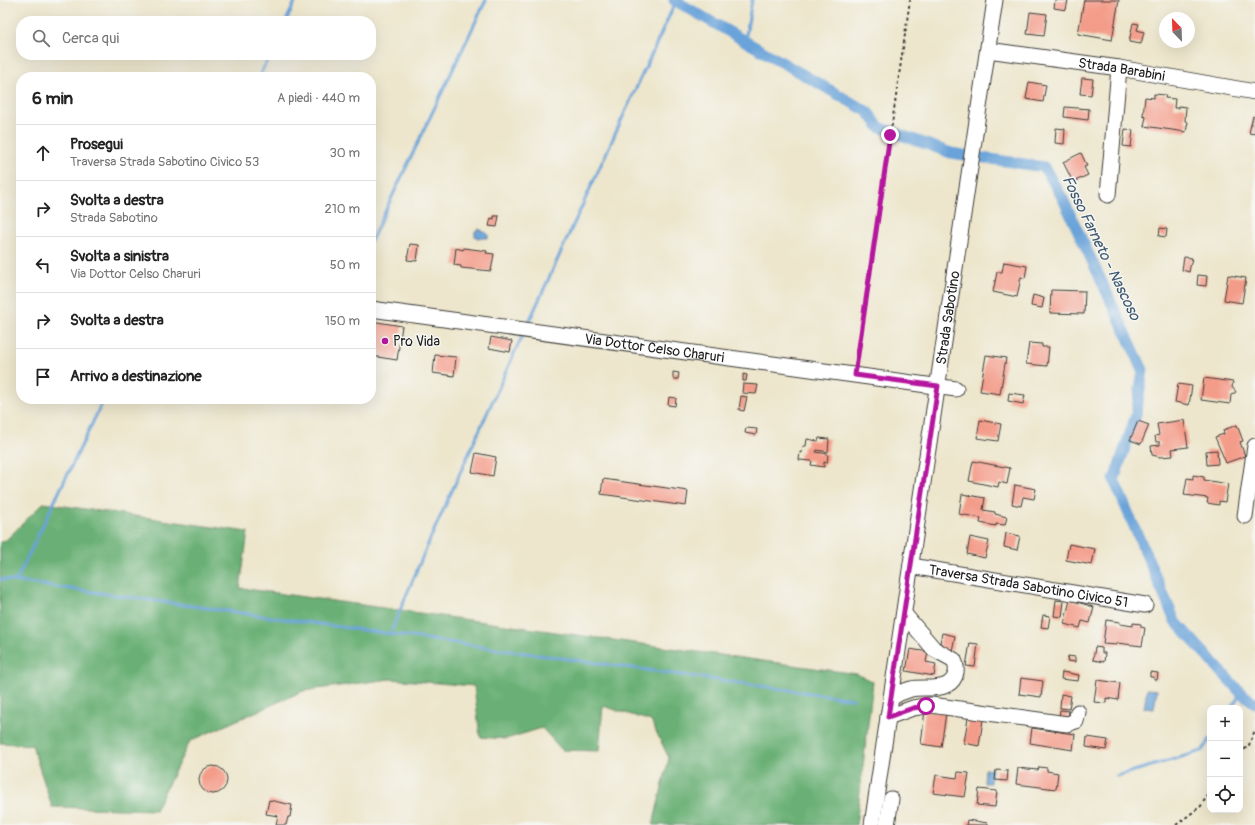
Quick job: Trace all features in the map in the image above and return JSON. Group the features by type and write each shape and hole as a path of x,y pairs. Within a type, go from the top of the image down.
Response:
{"street":[{"name":"Strada Sabotino","path":"872,825 995,0"},
{"name":"Strada Barabini","path":"988,50 1119,68 1255,92"},
{"path":"1108,195 1119,68"},
{"name":"Via Dottor Celso Charuri","path":"376,310 956,389"},
{"path":"1245,516 1255,446"},
{"name":"Traversa Strada Sabotino Civico 51","path":"911,566 1145,605"},
{"path":"891,698 911,689 936,688 945,686 952,680 956,668 954,660 934,649 904,614"},
{"path":"888,717 913,708 930,705 1067,724 1076,721 1078,712"},
{"path":"887,825 891,799"}],"path":[{"path":"855,375 910,0"},
{"path":"1243,751 1249,745 1255,730"},
{"path":"1176,825 1202,806 1207,797"}],"green space":[{"path":"43,503 248,532 240,588 857,674 873,682 856,825 653,825 669,758 651,721 603,706 599,751 562,750 542,728 506,739 480,737 474,686 390,679 303,691 190,741 155,810 52,807 32,745 0,743 0,542 6,540"}],"water":[{"path":"479,229 488,234 488,238 478,238 475,236 475,231"},
{"path":"1147,689 1157,690 1154,709 1144,708"},
{"path":"985,769 992,769 990,783 984,783"}],"building":[{"path":"1055,0 1068,0 1066,10 1054,8"},
{"path":"1084,0 1119,0 1112,40 1078,34"},
{"path":"1030,12 1047,14 1044,36 1027,34"},
{"path":"1133,23 1139,24 1137,30 1144,32 1141,44 1129,42"},
{"path":"1082,78 1093,79 1091,95 1080,94"},
{"path":"1029,82 1046,85 1043,102 1026,99"},
{"path":"1154,94 1166,95 1165,98 1175,99 1174,108 1179,108 1179,106 1186,107 1185,121 1188,122 1186,132 1144,126 1146,117 1143,116 1145,97 1154,98"},
{"path":"1065,107 1089,109 1088,120 1064,117"},
{"path":"1253,116 1255,117 1255,134 1249,133"},
{"path":"1056,128 1065,129 1064,144 1055,143"},
{"path":"1125,129 1133,130 1131,147 1123,146"},
{"path":"1081,153 1087,166 1084,167 1088,175 1073,182 1063,162"},
{"path":"494,216 499,216 497,227 489,226 491,218 494,219"},
{"path":"1160,228 1167,229 1166,237 1159,236"},
{"path":"410,244 419,245 417,261 407,260"},
{"path":"456,248 463,250 464,248 487,251 486,253 494,254 491,271 461,268 461,266 454,265"},
{"path":"1184,257 1192,258 1189,272 1182,270"},
{"path":"1004,262 1027,266 1025,278 1021,277 1017,297 993,292 997,272 1002,272"},
{"path":"1198,275 1207,276 1206,286 1197,285"},
{"path":"1228,275 1246,278 1242,303 1224,300"},
{"path":"1051,290 1085,291 1084,314 1050,313"},
{"path":"1033,295 1044,298 1042,308 1031,306"},
{"name":"Pro Vida","path":"376,322 402,326 397,360 376,357"},
{"path":"491,337 512,341 510,352 489,348"},
{"path":"1029,343 1042,344 1042,347 1049,347 1047,366 1026,364"},
{"path":"435,355 456,357 454,376 433,373"},
{"path":"986,355 1006,358 1000,394 980,391"},
{"path":"673,372 679,373 678,379 673,379"},
{"path":"743,374 747,375 746,381 743,381"},
{"path":"1204,378 1233,382 1232,387 1236,392 1231,395 1230,404 1201,400"},
{"path":"743,384 758,385 756,394 742,393"},
{"path":"1178,384 1192,386 1189,405 1175,402"},
{"path":"1009,393 1025,395 1023,404 1008,401"},
{"path":"741,396 747,397 744,411 739,410"},
{"path":"669,397 676,398 675,406 668,405"},
{"path":"980,420 1001,424 998,441 977,438"},
{"path":"1184,420 1188,447 1172,449 1173,456 1160,457 1152,455 1151,446 1160,445 1160,442 1156,442 1155,436 1159,435 1157,424"},
{"path":"1138,421 1149,425 1141,444 1130,440"},
{"path":"1237,425 1243,441 1240,442 1245,456 1226,463 1215,437 1224,434 1223,430"},
{"path":"746,428 757,429 756,435 745,433"},
{"path":"819,438 829,439 828,452 817,450 816,452 828,454 827,463 824,462 824,467 811,465 812,461 799,460 800,452 802,453 803,446 806,446 807,439 818,441"},
{"path":"1217,450 1218,464 1207,465 1206,451"},
{"path":"476,453 496,457 493,476 472,472"},
{"path":"973,461 1010,468 1007,484 999,482 998,487 969,481"},
{"path":"1193,475 1204,477 1204,480 1228,484 1225,502 1219,501 1219,505 1207,503 1208,498 1184,495 1187,478 1193,479"},
{"path":"603,479 688,491 686,506 601,494"},
{"path":"1015,485 1036,489 1034,499 1023,497 1021,506 1012,504"},
{"path":"962,494 985,498 983,510 995,512 995,514 1007,517 1005,525 996,524 996,526 980,523 981,518 959,514"},
{"path":"1006,533 1020,536 1017,550 1004,547"},
{"path":"970,537 989,541 985,558 967,554"},
{"path":"1069,544 1095,549 1092,565 1066,560"},
{"path":"1056,600 1064,601 1062,617 1054,616"},
{"path":"1070,600 1094,607 1090,623 1082,621 1080,628 1064,624"},
{"path":"1043,615 1050,616 1048,628 1041,627"},
{"path":"1106,620 1133,626 1133,623 1141,624 1141,627 1145,628 1142,646 1117,643 1117,645 1103,644"},
{"path":"942,633 955,636 952,651 939,648"},
{"path":"970,643 978,644 975,667 966,666"},
{"path":"1095,647 1102,648 1102,653 1105,653 1104,662 1093,660"},
{"path":"910,649 928,652 926,662 936,664 934,676 906,671"},
{"path":"1068,656 1075,657 1075,662 1067,661"},
{"path":"1062,672 1079,675 1078,681 1061,679"},
{"path":"1150,672 1158,673 1157,680 1154,679 1154,677 1150,677"},
{"path":"1021,678 1043,681 1041,697 1019,694"},
{"path":"1097,680 1120,683 1118,700 1106,698 1106,703 1094,702"},
{"path":"1061,694 1071,696 1069,709 1060,708"},
{"path":"925,710 946,713 941,747 921,744"},
{"path":"1060,710 1069,711 1068,719 1059,718"},
{"path":"968,718 983,720 979,746 964,743"},
{"path":"1032,728 1075,734 1073,750 1030,743"},
{"path":"1087,737 1108,740 1106,750 1086,747"},
{"path":"213,766 223,770 227,780 223,790 213,794 203,790 199,780 203,770"},
{"path":"1039,767 1047,768 1047,771 1058,773 1056,789 1016,784 1018,768 1038,770"},
{"path":"996,770 1008,771 1007,781 995,780"},
{"path":"958,772 969,773 965,797 933,793 936,775 957,778"},
{"path":"979,789 997,791 995,807 977,805"},
{"path":"269,800 292,805 290,817 288,817 286,825 276,825 278,816 266,814"},
{"path":"967,820 988,823 988,825 966,825"}],"waterway":[{"path":"288,16 296,0"},
{"path":"376,231 486,0"},
{"name":"Fosso Farneto - Nascoso","path":"674,0 868,112 879,127 951,153 1044,167 1063,199 1143,370 1136,415 1114,480 1175,621 1241,693 1255,703"},
{"path":"745,41 752,0"},
{"path":"527,326 676,1"},
{"path":"262,72 268,60"},
{"path":"390,634 427,546 523,334"},
{"path":"16,581 102,404"},
{"path":"0,579 853,699"},
{"path":"1233,705 1241,693"},
{"path":"1117,776 1202,751 1209,741"}],"place":[{"name":"Pro Vida","path":"385,341"}],"route":[{"path":"890,135 855,375 938,386 888,717 913,708 926,706"}]}
